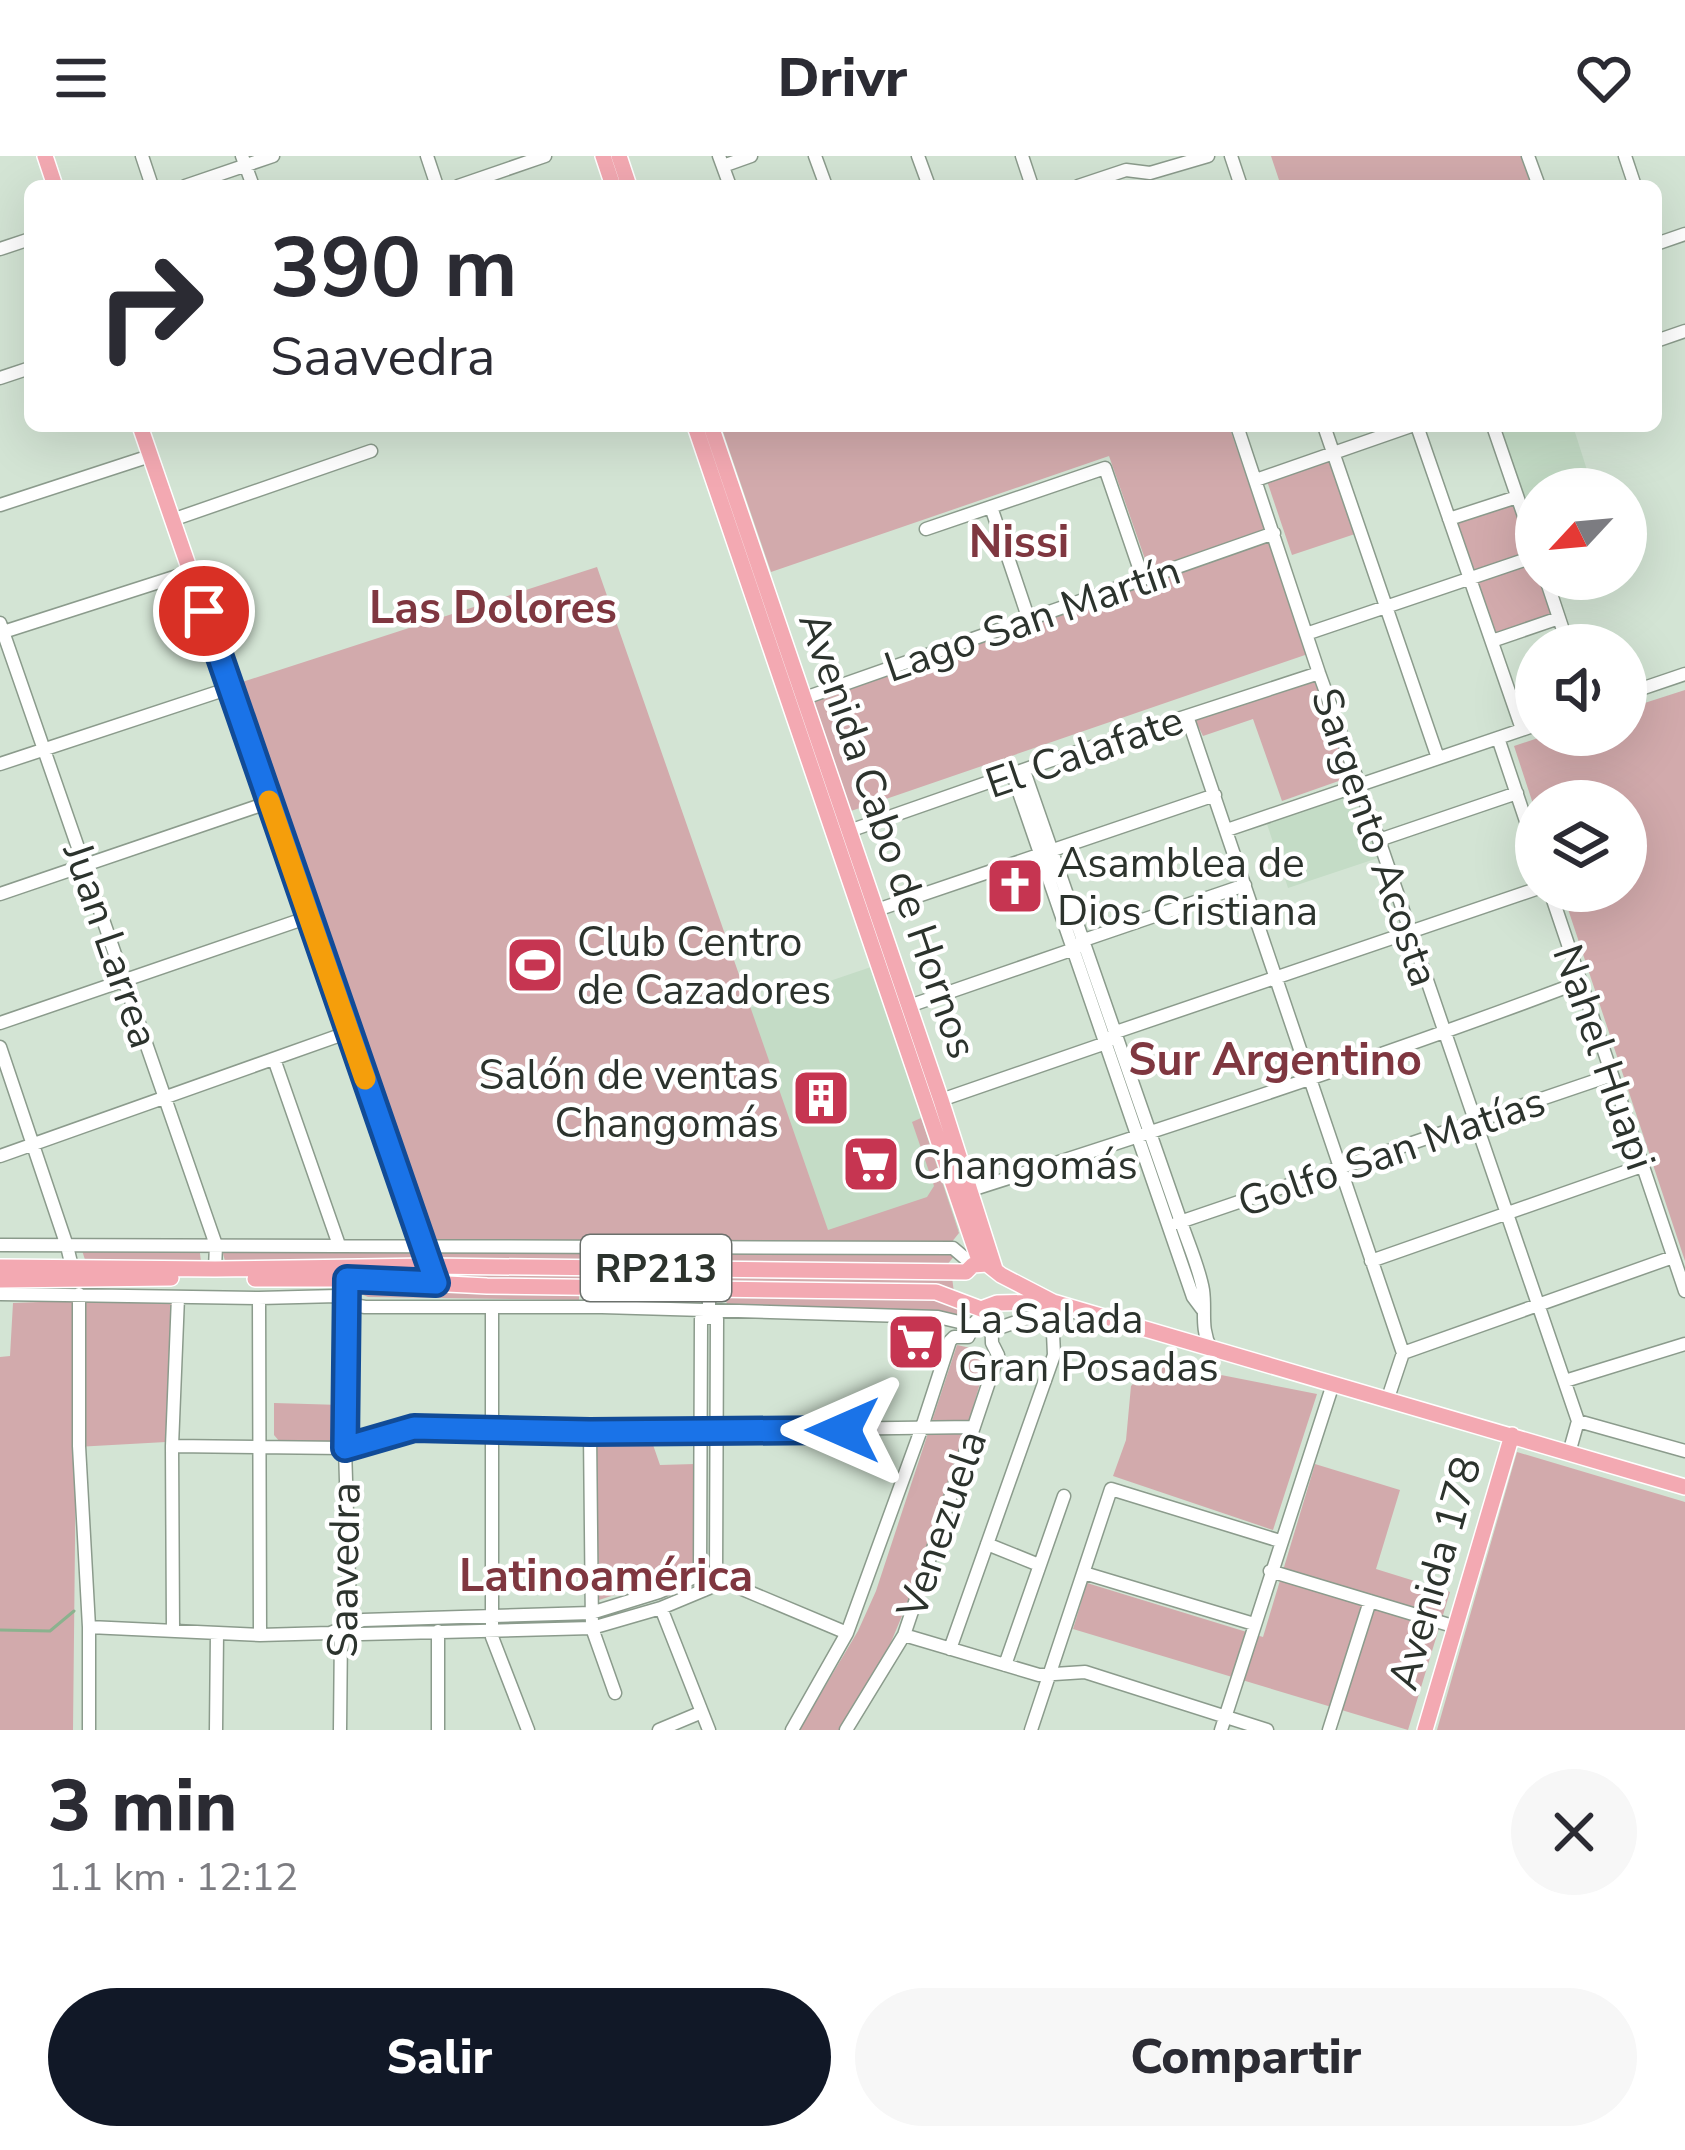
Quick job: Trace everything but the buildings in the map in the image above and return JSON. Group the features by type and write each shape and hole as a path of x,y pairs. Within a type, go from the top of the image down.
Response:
{"main road":[{"path":"142,432 436,1283"},
{"name":"Avenida Cabo de Hornos","path":"697,432 849,832 869,912 909,1006 971,1190 983,1269"},
{"name":"Avenida Cabo de Hornos","path":"713,432 983,1269"},
{"name":"RP213","path":"0,1280 347,1273 430,1266 983,1269 1049,1307"},
{"name":"RP213","path":"0,1267 347,1273 436,1283 581,1287 936,1292 990,1306 1089,1312 1685,1487"},
{"path":"961,1301 959,1280 983,1269 1004,1290 990,1306"},
{"name":"Avenida 178","path":"1425,1730 1512,1436"}],"street":[{"path":"199,180 244,161 273,156"},
{"path":"475,180 545,156"},
{"path":"721,161 752,156"},
{"path":"1090,180 1124,163 1152,180 1208,156"},
{"name":"Sargento Acosta","path":"1239,432 1578,1421"},
{"path":"1326,432 1438,758"},
{"path":"1256,480 1396,432"},
{"path":"1416,432 1515,694"},
{"path":"1495,432 1515,491"},
{"path":"172,520 371,451"},
{"path":"0,506 150,456"},
{"path":"926,529 1105,468 1143,579"},
{"path":"1449,519 1515,498"},
{"path":"991,506 1028,620"},
{"name":"Lago San Martín","path":"797,701 1274,533"},
{"path":"1306,634 1515,562"},
{"path":"1,629 190,572"},
{"path":"1553,600 1561,624"},
{"path":"1492,641 1559,618"},
{"name":"Juan Larrea","path":"1,629 216,1245 215,1269"},
{"name":"El Calafate","path":"849,832 1319,673"},
{"path":"1647,687 1685,674"},
{"path":"0,764 230,688"},
{"path":"1187,716 1402,1353 1388,1398"},
{"path":"1227,830 1515,732"},
{"path":"1498,738 1515,790"},
{"path":"1019,773 1176,1224 1210,1349"},
{"path":"1379,840 1515,793"},
{"path":"869,912 1215,795"},
{"path":"0,894 270,802"},
{"path":"909,1006 1245,885"},
{"path":"941,1100 1276,977 1515,896"},
{"name":"Nahel Huapi","path":"1557,912 1685,1291"},
{"path":"0,1023 310,917"},
{"path":"971,1190 1444,1033 1580,982"},
{"path":"0,1156 349,1032"},
{"path":"0,1047 72,1267"},
{"path":"274,1059 338,1245"},
{"name":"Golfo San Matías","path":"1176,1224 1612,1076"},
{"path":"1371,1261 1642,1166"},
{"path":"0,1245 953,1248 983,1269"},
{"path":"1402,1353 1673,1257"},
{"name":"Saavedra","path":"340,1730 341,1630 350,1611 347,1273"},
{"path":"581,1287 602,1307"},
{"path":"89,1627 260,1635 330,1633 363,1620 591,1620 661,1609 710,1588 716,1578 718,1429 717,1319 710,1313 709,1289"},
{"path":"0,1294 338,1297 364,1306 938,1317 993,1330 1049,1307 1054,1355 950,1648"},
{"path":"80,1294 89,1730"},
{"path":"173,1629 172,1446 178,1297"},
{"path":"260,1298 260,1635"},
{"name":"Venezuela","path":"792,1730 847,1634 950,1341 968,1337 990,1306"},
{"name":"Venezuela","path":"846,1730 904,1635 998,1355 992,1343 990,1306"},
{"path":"492,1307 492,1637 528,1730"},
{"path":"700,1574 701,1318 710,1313"},
{"path":"1564,1381 1685,1344"},
{"path":"1223,1723 1333,1384"},
{"path":"1570,1453 1578,1421 1685,1451"},
{"path":"172,1446 345,1448 414,1428 590,1432 974,1427"},
{"path":"590,1432 591,1620 615,1693"},
{"path":"1031,1730 1112,1489 1280,1541"},
{"path":"1005,1665 1064,1496"},
{"path":"987,1544 1040,1565"},
{"path":"1270,1571 1456,1627"},
{"path":"1084,1573 1254,1624"},
{"path":"591,1620 700,1574 847,1634"},
{"path":"1329,1730 1370,1601"},
{"path":"661,1609 709,1730"},
{"path":"341,1630 361,1634 438,1631 491,1623"},
{"path":"438,1631 438,1730"},
{"path":"216,1730 217,1634"},
{"path":"904,1635 1051,1676 1084,1672 1223,1723 1267,1730"},
{"path":"659,1730 702,1712"}],"shaded area":[{"path":"1271,156 1521,156 1529,180 1279,180"},
{"path":"723,432 1231,432 1308,654 851,811 813,700 1153,582 1109,456 771,572"},
{"path":"1502,432 1575,432 1586,468 1515,472"},
{"path":"1330,460 1355,534 1292,555 1267,481"},
{"path":"1513,502 1515,559 1474,573 1457,521"},
{"name":"Club Centro de Cazadores","path":"597,567 828,1230 927,1197 934,1186 912,1122 921,1118 959,1233 951,1243 431,1247 239,683"},
{"path":"1515,570 1515,600 1546,600 1551,615 1495,634 1477,583"},
{"path":"1313,678 1350,777 1282,801 1253,719 1203,736 1195,720"},
{"path":"1685,690 1685,1261 1569,912 1647,912 1647,780 1525,780 1517,756 1647,756 1647,702"},
{"path":"1355,791 1378,858 1288,888 1267,824"},
{"name":"Changomás","path":"874,966 961,1229 948,1240 831,1244 750,1008"},
{"path":"80,1244 199,1245 201,1262 86,1263"},
{"path":"414,1245 415,1262 225,1261 221,1246"},
{"path":"431,1250 956,1254 946,1266 434,1263"},
{"path":"441,1269 952,1277 954,1293 442,1280"},
{"path":"352,1282 449,1292 579,1292 579,1300 368,1297 354,1291"},
{"path":"725,1295 930,1297 966,1309 962,1318 931,1310 727,1305"},
{"path":"172,1297 166,1442 76,1447 73,1730 0,1730 0,1357 10,1356 13,1303"},
{"path":"957,1345 989,1352 937,1532 889,1647 844,1730 799,1730 858,1631 876,1591"},
{"path":"1155,1362 1317,1394 1273,1530 1113,1476 1126,1440 1131,1386"},
{"path":"274,1403 341,1405 340,1438 335,1443 280,1442 274,1435"},
{"path":"651,1439 660,1465 695,1464 694,1569 599,1600 596,1440"},
{"path":"1517,1452 1685,1502 1685,1730 1437,1730"},
{"path":"1315,1464 1400,1490 1376,1569 1450,1592 1408,1730 1073,1629 1087,1583 1263,1637"}],"waterway":[{"path":"0,1630 50,1631 74,1611"}],"slow traffic":[{"path":"269,801 365,1079"}],"place":[{"name":"Asamblea de Dios Cristiana","path":"1015,886"},
{"name":"Club Centro de Cazadores","path":"535,965"},
{"name":"Salón de ventas Changomás","path":"821,1098"},
{"name":"Changomás","path":"871,1164"},
{"name":"La Salada Gran Posadas","path":"916,1342"}],"district":[{"name":"Nissi","path":"1019,541"},
{"name":"Las Dolores","path":"493,607"},
{"name":"Sur Argentino","path":"1275,1059"},
{"name":"Latinoamérica","path":"606,1575"}],"route":[{"path":"204,611 436,1283 347,1279 345,1448 414,1428 843,1430"}]}
